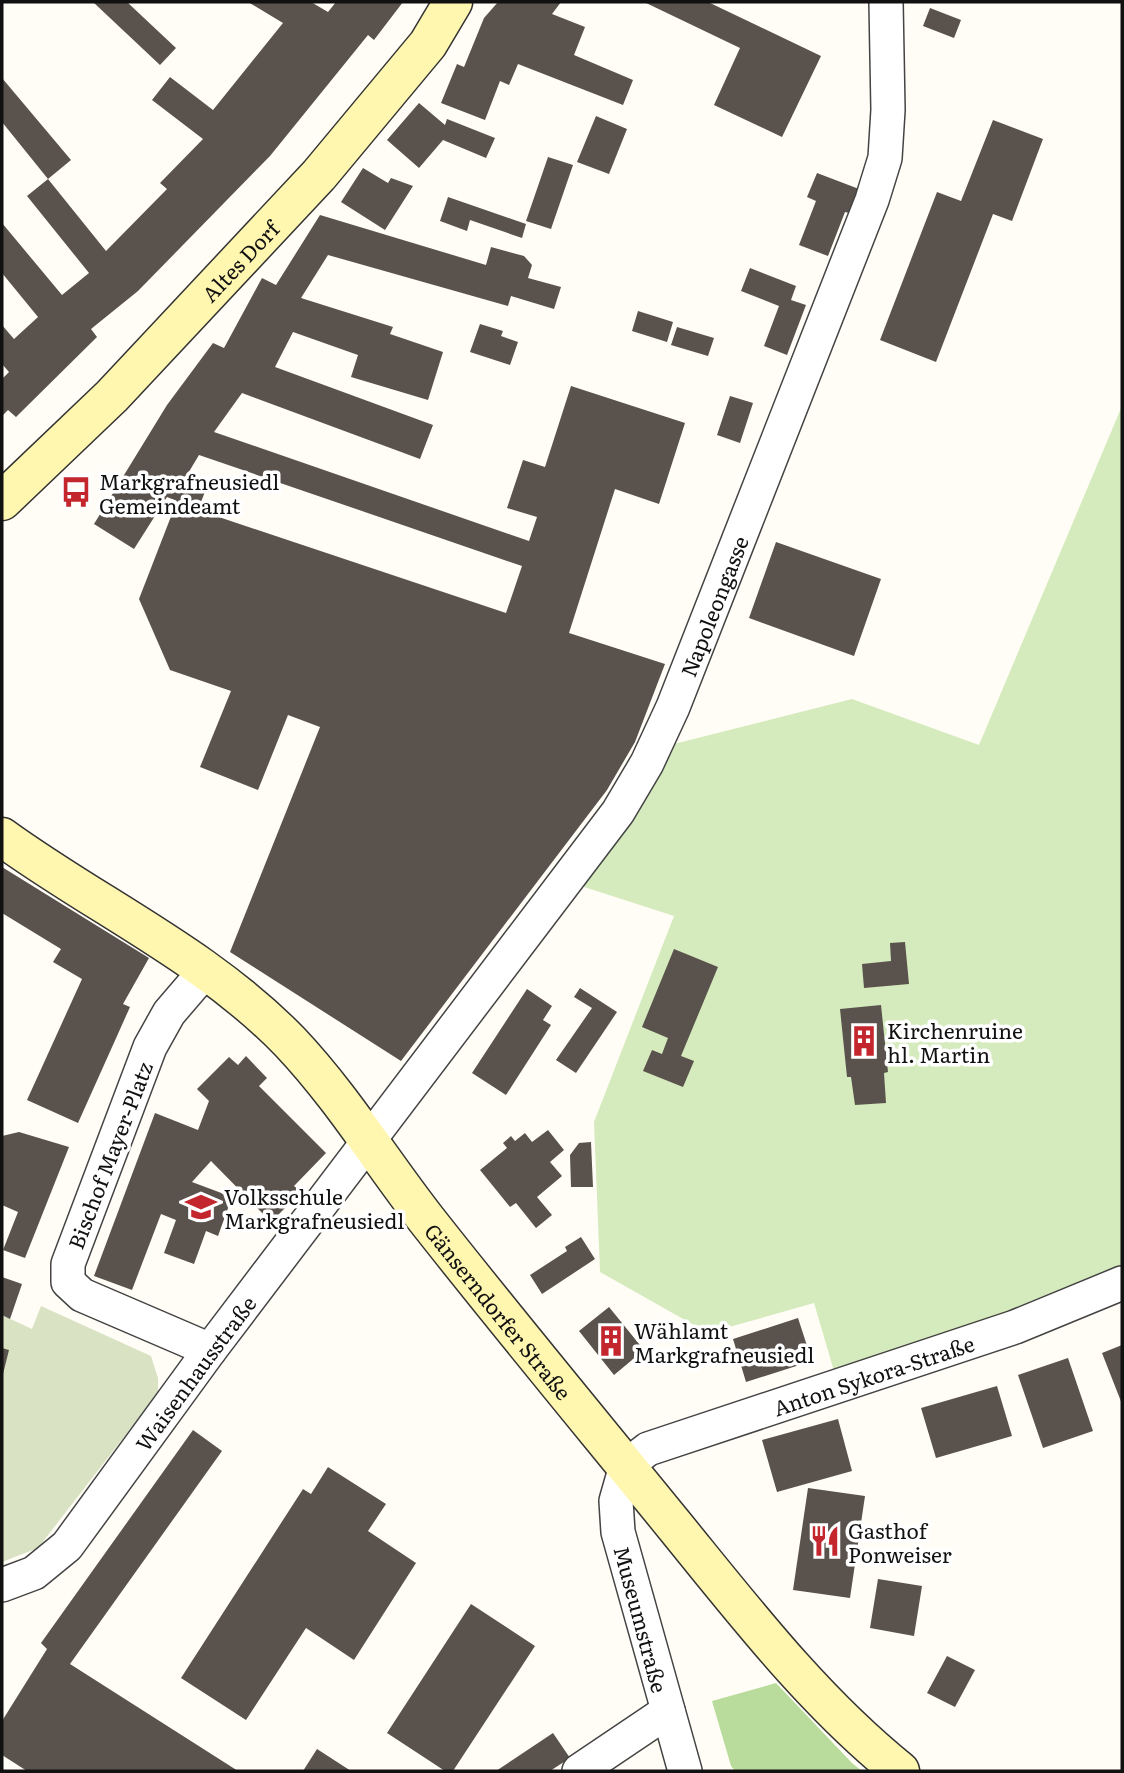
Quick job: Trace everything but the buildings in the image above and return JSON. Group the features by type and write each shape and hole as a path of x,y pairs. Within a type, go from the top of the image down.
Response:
{"main road":[{"name":"Altes Dorf","path":"2,501 112,396 319,175 428,44 453,2"},
{"name":"Gänserndorfer Straße","path":"2,837 146,929 205,971 287,1040 342,1102 423,1215 626,1466 797,1671 852,1729 900,1771"}],"street":[{"name":"Napoleongasse","path":"371,1141 618,812 647,763 673,707 872,200 885,158 888,110 886,2"},
{"name":"Bischof Mayer-Platz","path":"205,971 170,1013 150,1048 68,1264 68,1282 82,1295 210,1350"},
{"name":"Waisenhausstraße","path":"2,1585 34,1573 67,1546 210,1350 371,1141"},
{"name":"Anton Sykora-Straße","path":"626,1466 648,1448 1015,1327 1122,1283"},
{"name":"Museumstraße","path":"626,1466 616,1501 618,1532 685,1771"},
{"path":"579,1771 668,1712"}],"green space":[{"path":"1122,406 1122,1266 1011,1314 834,1371 814,1303 708,1333 600,1272 594,1122 674,916 578,885 627,819 674,744 852,699 979,745"},
{"path":"41,1306 151,1356 158,1378 158,1393 38,1548 2,1562 2,1315 32,1329"},
{"path":"776,1683 862,1771 735,1771 731,1766 712,1701"}],"place":[{"name":"Markgrafneusiedl Gemeindeamt","path":"76,492"},
{"name":"Kirchenruine hl. Martin","path":"864,1041"},
{"name":"Volksschule Markgrafneusiedl","path":"201,1207"},
{"name":"Wählamt Markgrafneusiedl","path":"611,1341"},
{"name":"Gasthof Ponweiser","path":"825,1541"}]}
